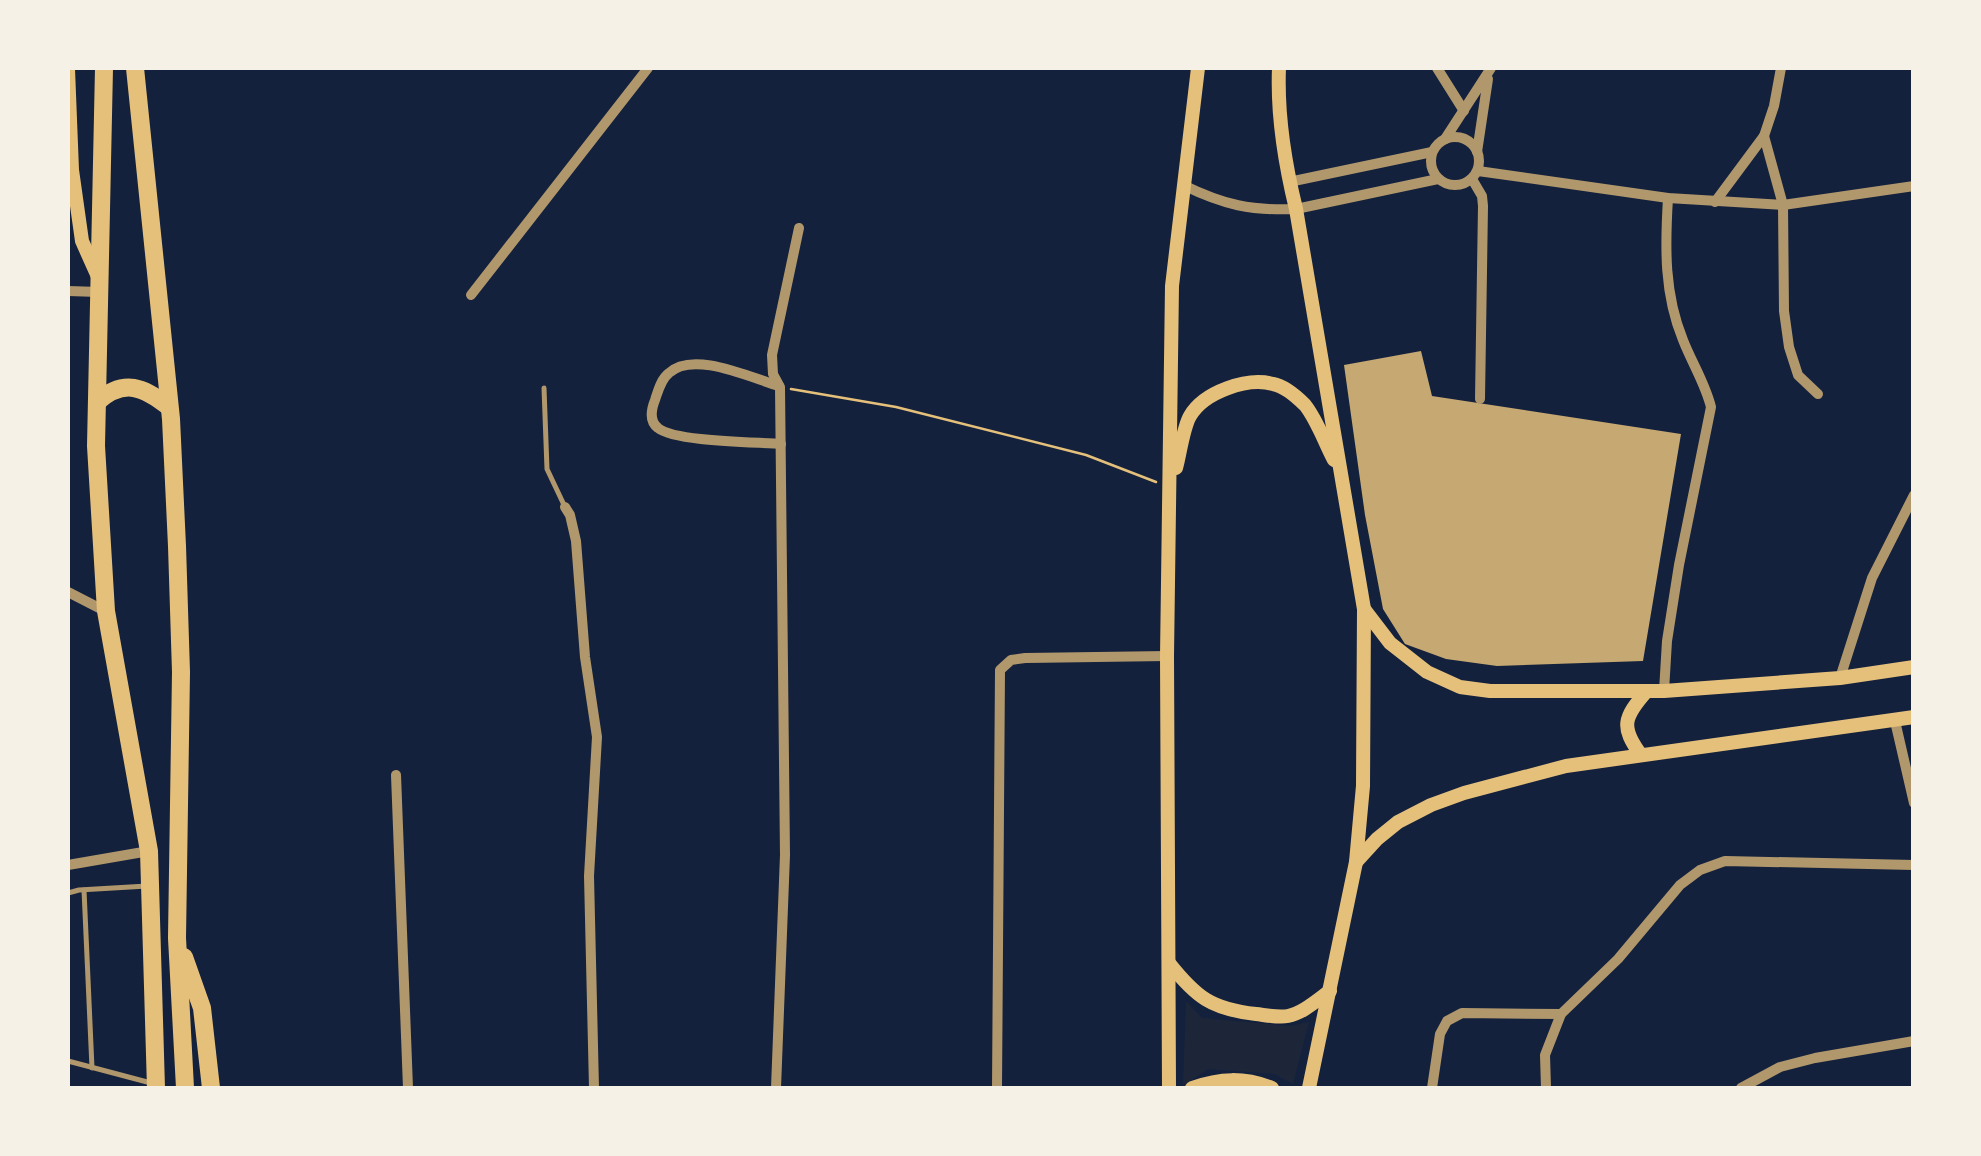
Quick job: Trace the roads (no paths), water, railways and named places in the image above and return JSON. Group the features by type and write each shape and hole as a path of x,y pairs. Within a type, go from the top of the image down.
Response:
{"highway":[{"path":"104,68 96,446 106,611 149,851 156,1087"},
{"path":"135,68 170,408 181,672 177,938 186,1088"},
{"path":"97,402 106,394 131,387 154,395 170,408"},
{"path":"177,938 202,1008 211,1088"}],"main road":[{"path":"1169,1088 1166,656 1172,286 1198,68"},
{"path":"1279,68 1278,97 1289,182 1364,609 1363,786 1356,862 1309,1088"},
{"path":"68,70 72,170 82,241 99,286"},
{"path":"1170,488 1190,416 1221,390 1242,384 1272,383 1306,406 1342,474"},
{"path":"1364,609 1390,642 1427,672 1460,687 1490,692 1664,691 1840,678 1914,667"},
{"path":"1642,755 1630,741 1626,727 1629,711 1646,692"},
{"path":"1356,862 1398,822 1431,805 1566,766 1914,717"},
{"path":"1168,962 1204,999 1230,1011 1288,1016 1330,992"},
{"path":"1192,1088 1226,1079 1254,1081 1272,1088"}],"street":[{"path":"471,295 648,68"},
{"path":"1436,68 1464,110"},
{"path":"1715,202 1764,136 1780,68"},
{"path":"1445,139 1464,139 1477,152 1475,175 1464,184 1455,186 1438,179 1430,162 1432,152 1445,139 1490,70"},
{"path":"1477,152 1490,70"},
{"path":"1764,136 1783,205 1784,311 1789,347 1798,375 1818,394"},
{"path":"1289,182 1432,152"},
{"path":"1475,175 1668,198 1783,205 1914,186"},
{"path":"1475,175 1483,206 1480,399"},
{"path":"1183,186 1215,201 1245,208 1296,210 1438,179"},
{"path":"1664,691 1676,584 1711,407 1672,308 1665,254 1668,198"},
{"path":"776,1088 785,855 780,387 773,374 772,354 798,228"},
{"path":"68,291 99,286"},
{"path":"780,387 708,364 688,363 671,370 664,378 652,406 651,420 656,428 679,435 781,444"},
{"path":"1840,678 1872,578 1914,495"},
{"path":"565,507 576,541 585,657 597,737 589,876 594,1088"},
{"path":"68,592 106,611"},
{"path":"997,1088 1000,670 1011,660 1024,658 1166,656"},
{"path":"1894,721 1914,803"},
{"path":"396,775 408,1088"},
{"path":"68,865 149,851"},
{"path":"1546,1088 1545,1056 1561,1014 1618,959 1680,885 1700,870 1725,860 1914,865"},
{"path":"1432,1088 1440,1034 1448,1021 1462,1013 1561,1014"},
{"path":"1740,1088 1780,1067 1914,1041"}],"lane":[{"path":"544,388 547,469 565,507"},
{"path":"68,893 150,886"},
{"path":"84,890 92,1068"},
{"path":"68,1061 156,1087"}]}
